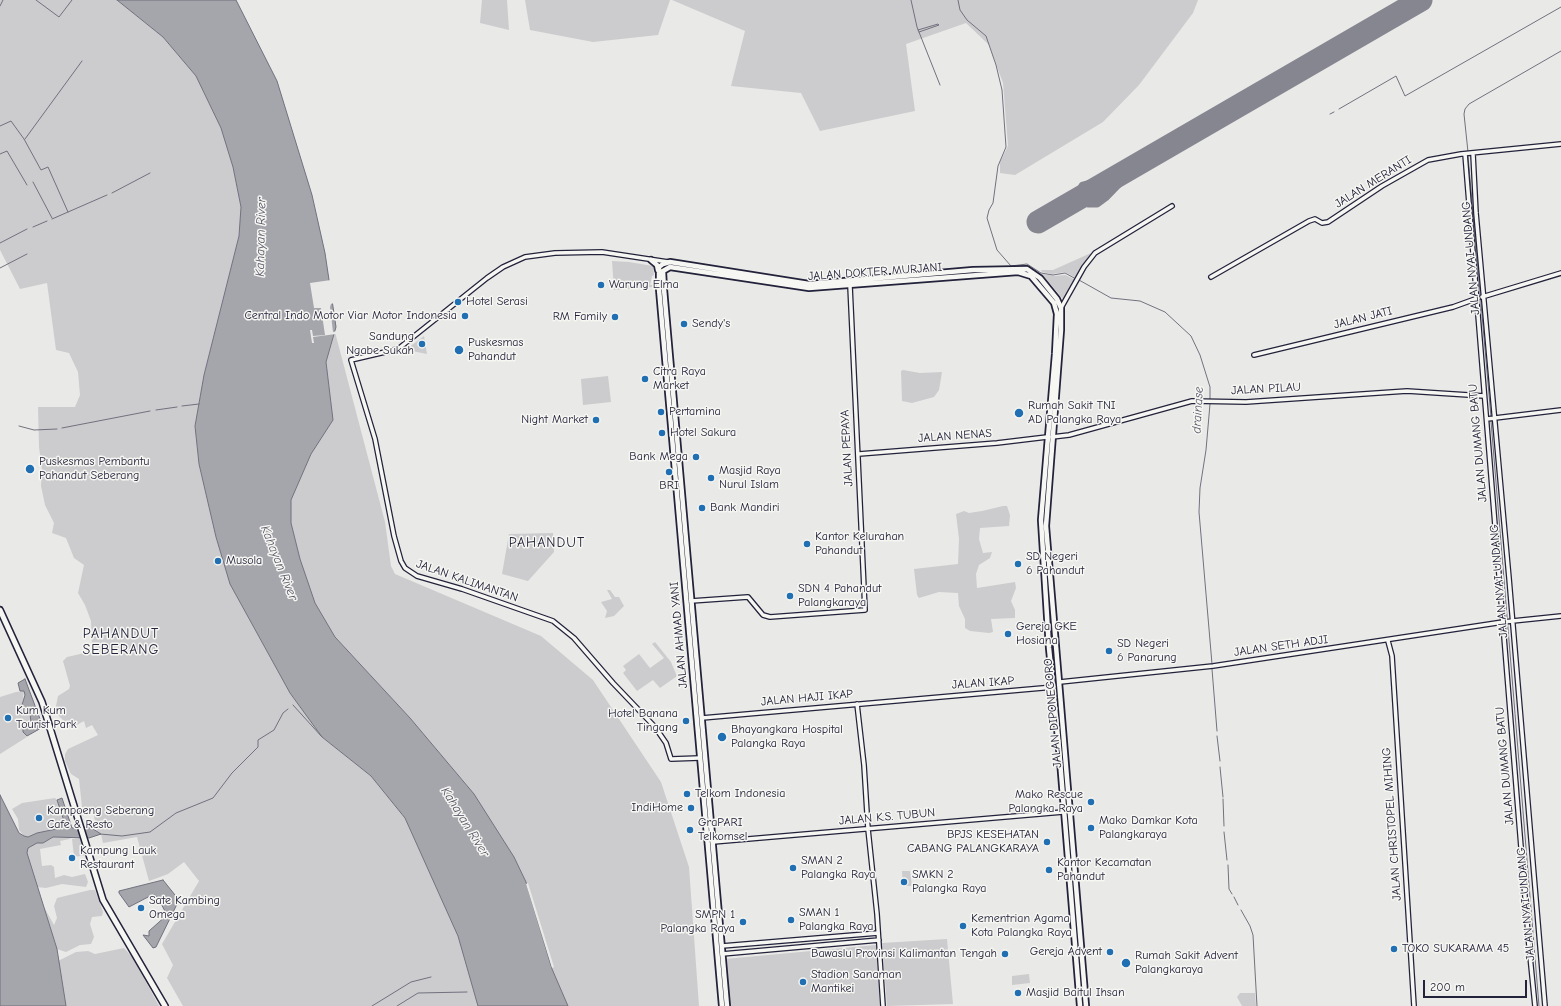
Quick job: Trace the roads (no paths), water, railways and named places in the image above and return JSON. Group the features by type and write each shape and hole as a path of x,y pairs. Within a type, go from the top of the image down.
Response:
{"highway":[{"path":"0,610 42,702 102,900 165,1006"}],"main road":[{"path":"651,260 657,265 660,272"},
{"name":"JALAN DOKTER MURJANI","path":"660,272 662,264 670,262 809,288 850,286 911,278"},
{"name":"JALAN DOKTER MURJANI","path":"660,272 670,266 809,284 1018,270 1031,276 1056,301"},
{"name":"JALAN AHMAD YANI","path":"660,272 704,815 722,1006"},
{"name":"JALAN DIPONEGORO","path":"1056,301 1061,308 1061,330 1046,526 1054,604 1086,1006"},
{"name":"JALAN DIPONEGORO","path":"1056,301 1057,325 1041,513 1047,622 1054,687 1080,1006"},
{"name":"JALAN NENAS","path":"1047,437 1052,437"},
{"name":"JALAN AHMAD YANI","path":"679,496 691,601 727,1006"},
{"path":"1046,605 1054,604"},
{"path":"1047,622 1055,622"},
{"path":"704,815 710,815"},
{"path":"1067,854 1074,854"},
{"path":"711,881 716,881"},
{"path":"1075,950 1082,949"},
{"path":"1078,984 1085,984"}],"street":[{"name":"JALAN MERANTI","path":"1211,277 1309,221 1315,219 1322,223 1328,222 1382,186 1424,162 1469,154 1561,144"},
{"name":"JALAN NYAI UNDANG","path":"1469,154 1480,298 1512,621 1545,1006"},
{"name":"JALAN DUMANG BATU","path":"1469,154 1480,298 1484,396 1491,419 1504,622 1535,1006"},
{"path":"1061,308 1079,276 1092,257 1100,249 1172,206"},
{"name":"JALAN DOKTER MURJANI","path":"351,360 398,349 487,278 502,268 525,257 602,252 670,262"},
{"name":"JALAN JATI","path":"1254,355 1452,307 1561,273"},
{"name":"JALAN PEPAYA","path":"691,601 748,597 763,615 770,617 865,610 850,286"},
{"name":"JALAN KALIMANTAN","path":"351,360 375,439 394,536 401,561 405,568 417,576 462,589 553,621 574,638 599,667 656,727 666,743 671,759 700,758"},
{"name":"JALAN PILAU","path":"1052,437 1069,435 1175,405 1204,401 1245,402 1406,392 1484,396"},
{"path":"1491,419 1561,410"},
{"name":"JALAN NENAS","path":"858,454 996,443 1047,437"},
{"path":"1512,621 1561,616"},
{"name":"JALAN SETH ADJI","path":"1060,682 1214,665 1388,641 1512,621"},
{"name":"JALAN CHRISTOPEL MIHING","path":"1388,641 1392,656 1414,1006"},
{"name":"JALAN IKAP","path":"913,699 1054,687"},
{"name":"JALAN HAJI IKAP","path":"702,718 913,699"},
{"path":"857,704 864,765 883,1006"},
{"name":"JALAN K.S. TUBUN","path":"713,842 868,830 1063,812"},
{"path":"722,946 878,933"},
{"path":"722,954 879,940"},
{"path":"745,944 746,952"}],"water":[{"name":"Kahayan River","path":"117,0 236,0 277,81 312,195 325,253 336,327 326,362 333,420 311,454 291,500 291,523 300,559 315,603 335,637 410,718 474,794 514,857 526,882 552,969 568,1006 478,1006 458,936 405,818 371,776 322,737 290,693 230,584 216,537 199,464 195,426 204,375 239,236 241,207 233,167 221,128 196,76 163,37"},
{"path":"25,679 43,727 27,736 23,732 23,728 31,723 30,713 27,712 22,705 25,695 24,691 20,691 18,683"},
{"path":"0,795 19,833 24,836 28,837 37,833 66,827 57,800 62,798 72,828 90,827 101,834 89,838 53,837 43,843 37,843 28,848 27,853 57,949 66,1006 0,1006"},
{"path":"163,880 179,900 156,947 153,948 143,935 149,936 149,931 167,915 158,898 155,895 150,896 129,907 119,891"}],"waterway":[{"path":"0,6 3,0"},
{"path":"36,0 59,17 72,0"},
{"path":"911,0 917,27 940,85"},
{"path":"958,0 960,10 967,20 986,36 996,65 1002,90 1006,147 998,166 993,203 987,218 997,250 1011,266 1027,264 1041,273 1053,275 1065,273 1076,279"},
{"path":"1339,109 1396,76 1405,96 1561,7"},
{"path":"918,30 938,24 939,25 919,32"},
{"path":"1468,152 1464,114 1465,109 1469,104 1561,51"},
{"path":"25,139 82,61"},
{"path":"1330,114 1334,112"},
{"path":"0,126 11,121 24,139 41,170 48,167 68,212"},
{"path":"0,154 7,151 27,185"},
{"path":"1468,156 1491,417"},
{"path":"112,193 150,173"},
{"path":"33,182 52,218"},
{"path":"52,219 107,195"},
{"path":"33,227 47,221"},
{"path":"0,243 27,229"},
{"path":"0,268 27,254"},
{"name":"drainase","path":"1079,280 1111,298 1140,301 1165,312 1191,336 1200,355 1210,387 1210,400"},
{"path":"182,406 199,404"},
{"name":"drainase","path":"1210,404 1206,450 1200,488 1199,512 1212,664"},
{"path":"156,410 177,407"},
{"path":"62,428 150,411"},
{"path":"1491,421 1539,1006"},
{"path":"19,426 34,430 57,429"},
{"path":"1212,669 1217,731"},
{"path":"293,705 322,737"},
{"path":"100,834 122,836 150,832 176,813 213,798 232,773 258,747 258,740 274,730 283,713 288,709"},
{"path":"1217,736 1220,761"},
{"path":"1220,767 1223,797"},
{"path":"1223,799 1224,826"},
{"path":"1224,832 1227,860"},
{"path":"1228,865 1229,889 1232,894"},
{"path":"1234,897 1238,905"},
{"path":"1241,910 1253,935 1257,1006"},
{"path":"372,1006 411,982 431,977"},
{"path":"397,1006 418,993 467,992"}],"place":[{"name":"Warung Elma","path":"601,285"},
{"name":"Hotel Serasi","path":"458,302"},
{"name":"Central Indo Motor Viar Motor Indonesia","path":"465,316"},
{"name":"RM Family","path":"615,317"},
{"name":"Sendy's","path":"684,324"},
{"name":"Sandung Ngabe Sukah","path":"422,344"},
{"name":"Puskesmas Pahandut","path":"459,350"},
{"name":"Citra Raya Market","path":"645,379"},
{"name":"Pertamina","path":"661,412"},
{"name":"Rumah Sakit TNI AD Palangka Raya","path":"1019,413"},
{"name":"Night Market","path":"596,420"},
{"name":"Hotel Sakura","path":"662,433"},
{"name":"Bank Mega","path":"696,457"},
{"name":"Puskesmas Pembantu Pahandut Seberang","path":"30,469"},
{"name":"BRI","path":"669,472"},
{"name":"Masjid Raya Nurul Islam","path":"711,478"},
{"name":"Bank Mandiri","path":"702,508"},
{"name":"Kantor Kelurahan Pahandut","path":"807,544"},
{"name":"Musola","path":"218,561"},
{"name":"SD Negeri 6 Pahandut","path":"1018,564"},
{"name":"SDN 4 Pahandut Palangkaraya","path":"790,596"},
{"name":"Gereja GKE Hosiana","path":"1008,634"},
{"name":"SD Negeri 6 Panarung","path":"1109,651"},
{"name":"Kum Kum Tourist Park","path":"8,718"},
{"name":"Hotel Banana Tingang","path":"686,721"},
{"name":"Bhayangkara Hospital Palangka Raya","path":"722,737"},
{"name":"Telkom Indonesia","path":"687,794"},
{"name":"Mako Rescue Palangka Raya","path":"1091,802"},
{"name":"IndiHome","path":"691,808"},
{"name":"Kampoeng Seberang Cafe & Resto","path":"39,818"},
{"name":"Mako Damkar Kota Palangkaraya","path":"1091,828"},
{"name":"GraPARI Telkomsel","path":"690,830"},
{"name":"BPJS KESEHATAN CABANG PALANGKARAYA","path":"1047,842"},
{"name":"Kampung Lauk Restaurant","path":"72,858"},
{"name":"SMAN 2 Palangka Raya","path":"793,868"},
{"name":"Kantor Kecamatan Pahandut","path":"1049,870"},
{"name":"SMKN 2 Palangka Raya","path":"904,882"},
{"name":"Sate Kambing Omega","path":"141,908"},
{"name":"SMAN 1 Palangka Raya","path":"791,920"},
{"name":"SMPN 1 Palangka Raya","path":"743,922"},
{"name":"Kementrian Agama Kota Palangka Raya","path":"963,926"},
{"name":"TOKO SUKARAMA 45","path":"1394,949"},
{"name":"Gereja Advent","path":"1110,952"},
{"name":"Bawaslu Provinsi Kalimantan Tengah","path":"1005,954"},
{"name":"Rumah Sakit Advent Palangkaraya","path":"1126,963"},
{"name":"Stadion Sanaman Mantikei","path":"803,982"},
{"name":"Masjid Baitul Ihsan","path":"1018,993"}],"district":[{"name":"PAHANDUT","path":"547,543"},
{"name":"PAHANDUT SEBERANG","path":"121,642"}]}
